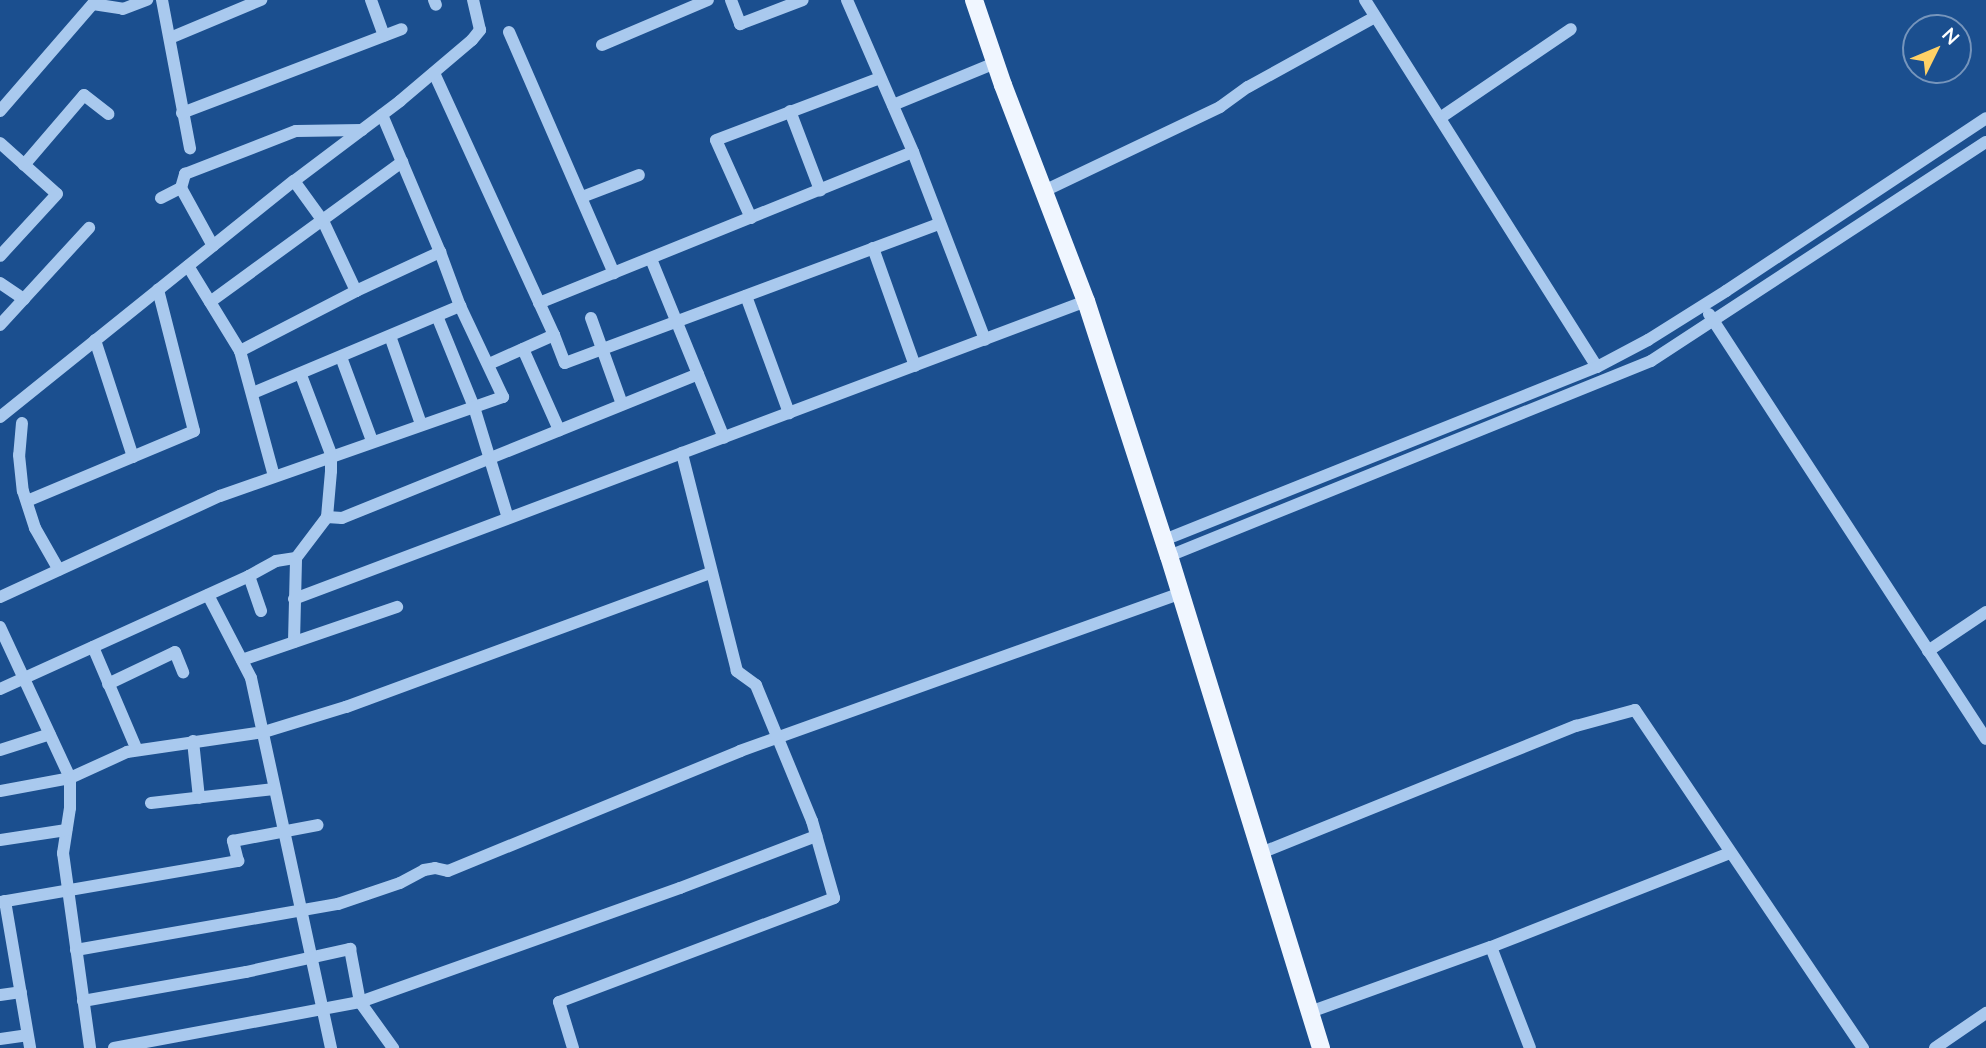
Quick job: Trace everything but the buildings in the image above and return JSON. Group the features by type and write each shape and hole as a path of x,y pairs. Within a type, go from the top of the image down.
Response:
{"main road":[{"path":"974,0 995,63 1086,302 1180,592 1321,1048"}],"street":[{"path":"0,111 94,2 123,9 147,0"},
{"path":"162,0 190,148"},
{"path":"170,38 261,0"},
{"path":"372,0 384,36"},
{"path":"0,417 294,181 434,73 480,30 473,0"},
{"path":"602,45 708,0"},
{"path":"731,0 740,24 803,0"},
{"path":"846,0 914,152 985,340"},
{"path":"1364,0 1597,367"},
{"path":"1044,191 1220,107 1248,87 1375,17"},
{"path":"182,113 402,29"},
{"path":"1440,118 1571,29"},
{"path":"509,32 614,273"},
{"path":"893,105 995,63"},
{"path":"434,73 565,363 939,224"},
{"path":"751,218 716,140 880,78"},
{"path":"24,164 84,95 107,114"},
{"path":"790,111 820,190"},
{"path":"0,597 220,496 331,454 503,397 460,306 382,115"},
{"path":"1166,548 1597,367 1703,305 1986,118"},
{"path":"213,246 181,188 185,174 296,131 362,130"},
{"path":"1166,548 1651,361 1986,142"},
{"path":"0,143 57,194 0,256"},
{"path":"540,303 914,152"},
{"path":"210,302 402,162"},
{"path":"582,197 639,176"},
{"path":"294,181 323,221 356,291"},
{"path":"161,198 181,188"},
{"path":"0,325 89,228"},
{"path":"873,248 915,366"},
{"path":"240,351 356,291 440,252"},
{"path":"651,259 723,438"},
{"path":"188,266 240,351 274,476"},
{"path":"0,284 24,299"},
{"path":"27,502 194,431 158,290"},
{"path":"746,296 789,413"},
{"path":"294,599 1086,302"},
{"path":"1703,305 1986,739"},
{"path":"253,393 460,306"},
{"path":"437,316 474,407 508,519"},
{"path":"592,318 622,404"},
{"path":"489,364 554,335"},
{"path":"390,336 421,424"},
{"path":"95,340 133,457"},
{"path":"523,349 559,430"},
{"path":"341,357 372,440"},
{"path":"327,517 342,518 698,373"},
{"path":"294,642 296,558 327,517 331,454 300,374"},
{"path":"22,424 19,455 27,502 35,528 59,570"},
{"path":"573,1048 559,1002 835,898 816,836 756,685 737,671 682,453"},
{"path":"0,689 249,576 276,561 296,558"},
{"path":"0,791 70,778 138,750 264,732 346,707 711,573"},
{"path":"249,576 261,611"},
{"path":"76,950 338,904 400,883 424,870 435,868 448,871 778,738 1180,592"},
{"path":"208,595 251,678 331,1048"},
{"path":"242,660 397,607"},
{"path":"1928,651 1986,612"},
{"path":"0,627 70,778 63,853 90,1048"},
{"path":"93,647 138,750"},
{"path":"108,684 175,652 183,672"},
{"path":"1261,853 1576,726 1635,710 1863,1048"},
{"path":"0,750 50,734"},
{"path":"193,741 200,797"},
{"path":"151,803 275,789"},
{"path":"0,1039 29,1042 2,902 238,861 233,841 318,825"},
{"path":"0,840 66,830"},
{"path":"114,1048 360,1002 667,893 816,836"},
{"path":"1310,1012 1491,947 1730,853"},
{"path":"1491,947 1530,1048"},
{"path":"83,1001 350,949 360,1002 393,1048"},
{"path":"0,962 15,960"},
{"path":"0,995 21,992"},
{"path":"1935,1048 1986,1013"}]}
